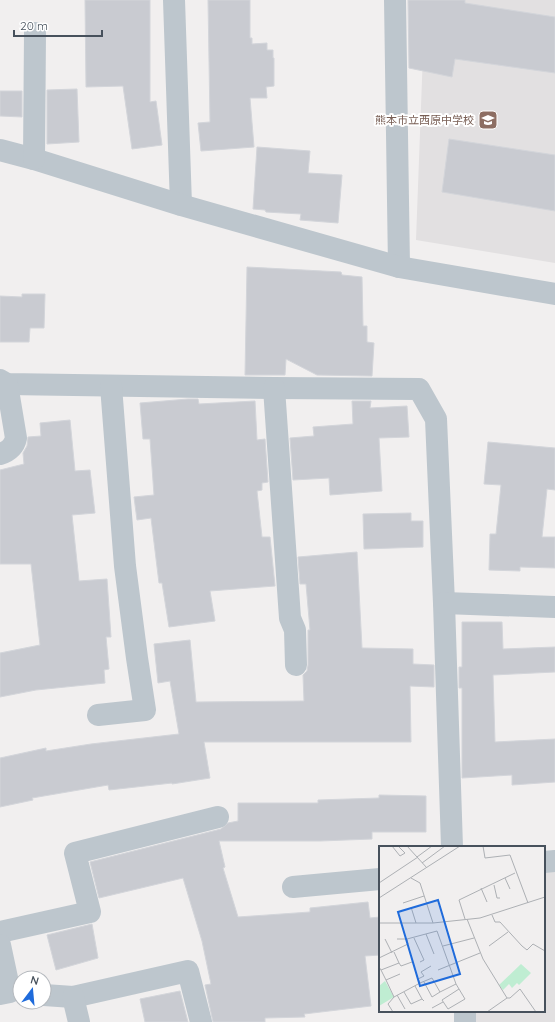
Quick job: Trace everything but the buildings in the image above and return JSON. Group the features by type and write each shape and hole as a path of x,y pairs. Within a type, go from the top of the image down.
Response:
{"street":[{"path":"174,0 181,205"},
{"path":"394,0 399,267"},
{"path":"34,159 35,34"},
{"path":"0,150 34,159 181,205 399,267 555,294"},
{"path":"0,454 7,452 14,446 16,438 3,382 111,386 419,389 436,419 452,846"},
{"path":"98,715 146,710 137,658 125,566 111,386"},
{"path":"274,388 290,618 295,630 296,665"},
{"path":"444,604 555,607"},
{"path":"0,932 90,912 75,853 218,817"},
{"path":"545,862 555,861"},
{"path":"293,887 379,879"},
{"path":"0,945 10,993"},
{"path":"52,996 73,997 188,971 201,1022"},
{"path":"73,997 79,1022"},
{"path":"464,1012 466,1022"}],"shaded area":[{"name":"熊本市立西原中学校","path":"425,0 555,0 555,263 416,240"},
{"path":"555,867 555,1022 476,1022 475,1012 545,1012 545,868"}],"place":[{"name":"熊本市立西原中学校","path":"488,120"}]}
